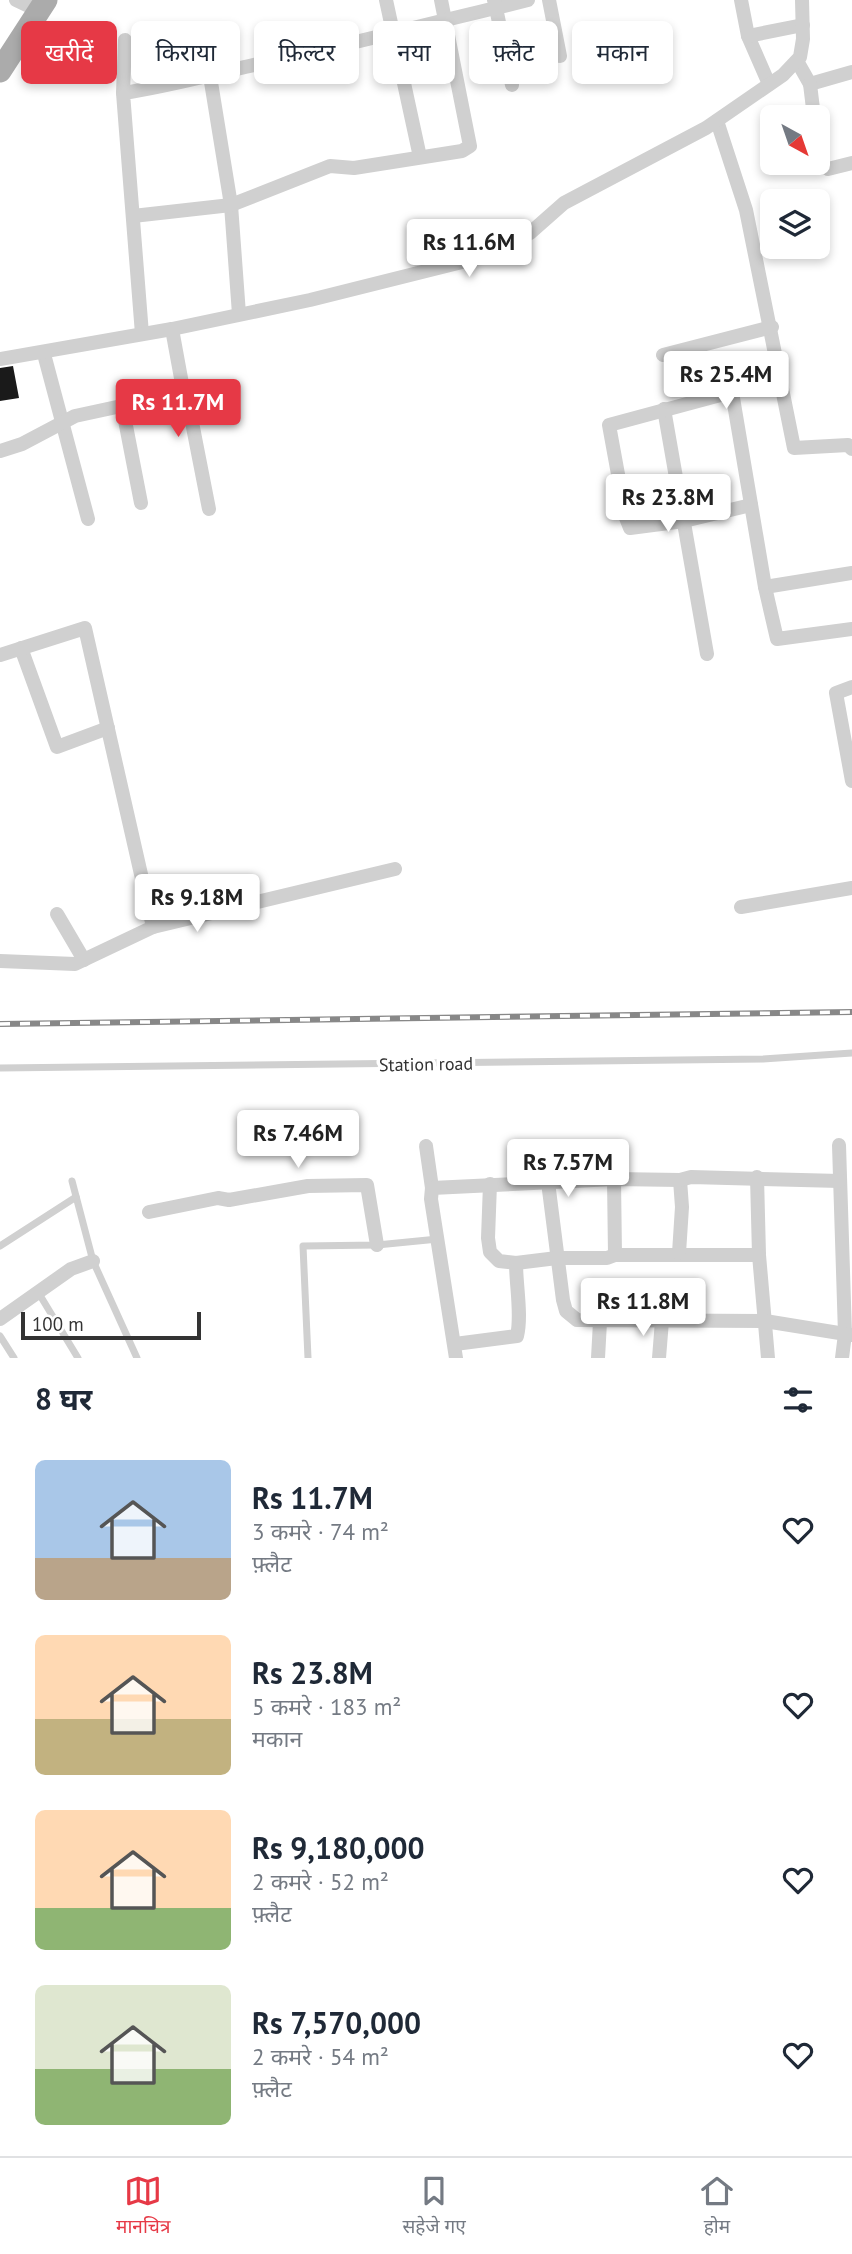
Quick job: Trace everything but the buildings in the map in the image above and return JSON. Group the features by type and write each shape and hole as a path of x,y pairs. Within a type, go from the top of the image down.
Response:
{"main road":[{"path":"0,48 32,3"},
{"path":"0,71 32,3"}],"street":[{"path":"386,0 390,21"},
{"path":"133,216 231,205 330,166 354,168 463,151 470,146 441,0"},
{"path":"442,21 495,4 528,0"},
{"path":"549,0 560,57"},
{"path":"741,0 748,36 769,84"},
{"path":"802,0 803,25 797,61 810,84 813,105"},
{"path":"495,4 512,85"},
{"path":"748,36 803,25"},
{"path":"240,70 317,54 373,39"},
{"path":"125,40 123,93 127,176 133,216 142,334"},
{"path":"0,359 44,354 172,329 482,257 530,233 564,203 717,121 797,61"},
{"path":"810,84 852,72"},
{"path":"123,93 179,84"},
{"path":"210,84 231,205 239,314"},
{"path":"404,84 420,157"},
{"path":"717,121 746,210 772,327 794,448 848,445 852,449"},
{"path":"830,168 852,163"},
{"path":"663,355 772,327"},
{"path":"172,329 209,509"},
{"path":"44,354 65,423 88,519"},
{"path":"751,505 684,521 630,528 625,518 609,425 780,379"},
{"path":"732,392 765,587 777,639 852,629"},
{"path":"0,451 65,423 75,416 177,394 185,400"},
{"path":"122,405 141,503"},
{"path":"664,409 707,654"},
{"path":"765,587 852,573"},
{"path":"0,655 85,628 153,927"},
{"path":"21,648 45,721 57,747 108,728"},
{"path":"852,687 836,693 852,781"},
{"path":"0,961 75,964 153,927 395,869"},
{"path":"741,907 852,888"},
{"path":"57,914 84,960"},
{"path":"839,1145 844,1179 849,1335 842,1358"},
{"path":"426,1146 455,1351 517,1336 520,1323 516,1263"},
{"path":"432,1188 614,1179 680,1180 691,1177 844,1179"},
{"path":"757,1177 759,1255 768,1358"},
{"path":"614,1179 615,1255"},
{"path":"680,1180 680,1253"},
{"path":"548,1182 566,1311 576,1320 765,1321 849,1335"},
{"path":"490,1184 491,1252 499,1261 516,1263 557,1258 680,1253 759,1255"},
{"path":"149,1212 218,1198 229,1200 308,1186 366,1185 377,1245"},
{"path":"0,1319 71,1269 93,1261"},
{"path":"659,1358 662,1321"},
{"path":"597,1358 600,1322"}],"lane":[{"name":"Station road","path":"0,1068 749,1060 852,1053"},
{"path":"72,1181 93,1261 137,1358"},
{"path":"0,1246 76,1197"},
{"path":"307,1358 303,1246 377,1245 438,1239"},
{"path":"38,1292 78,1358"},
{"path":"0,1336 14,1358"}],"railway":[{"path":"0,1024 852,1012"}]}
